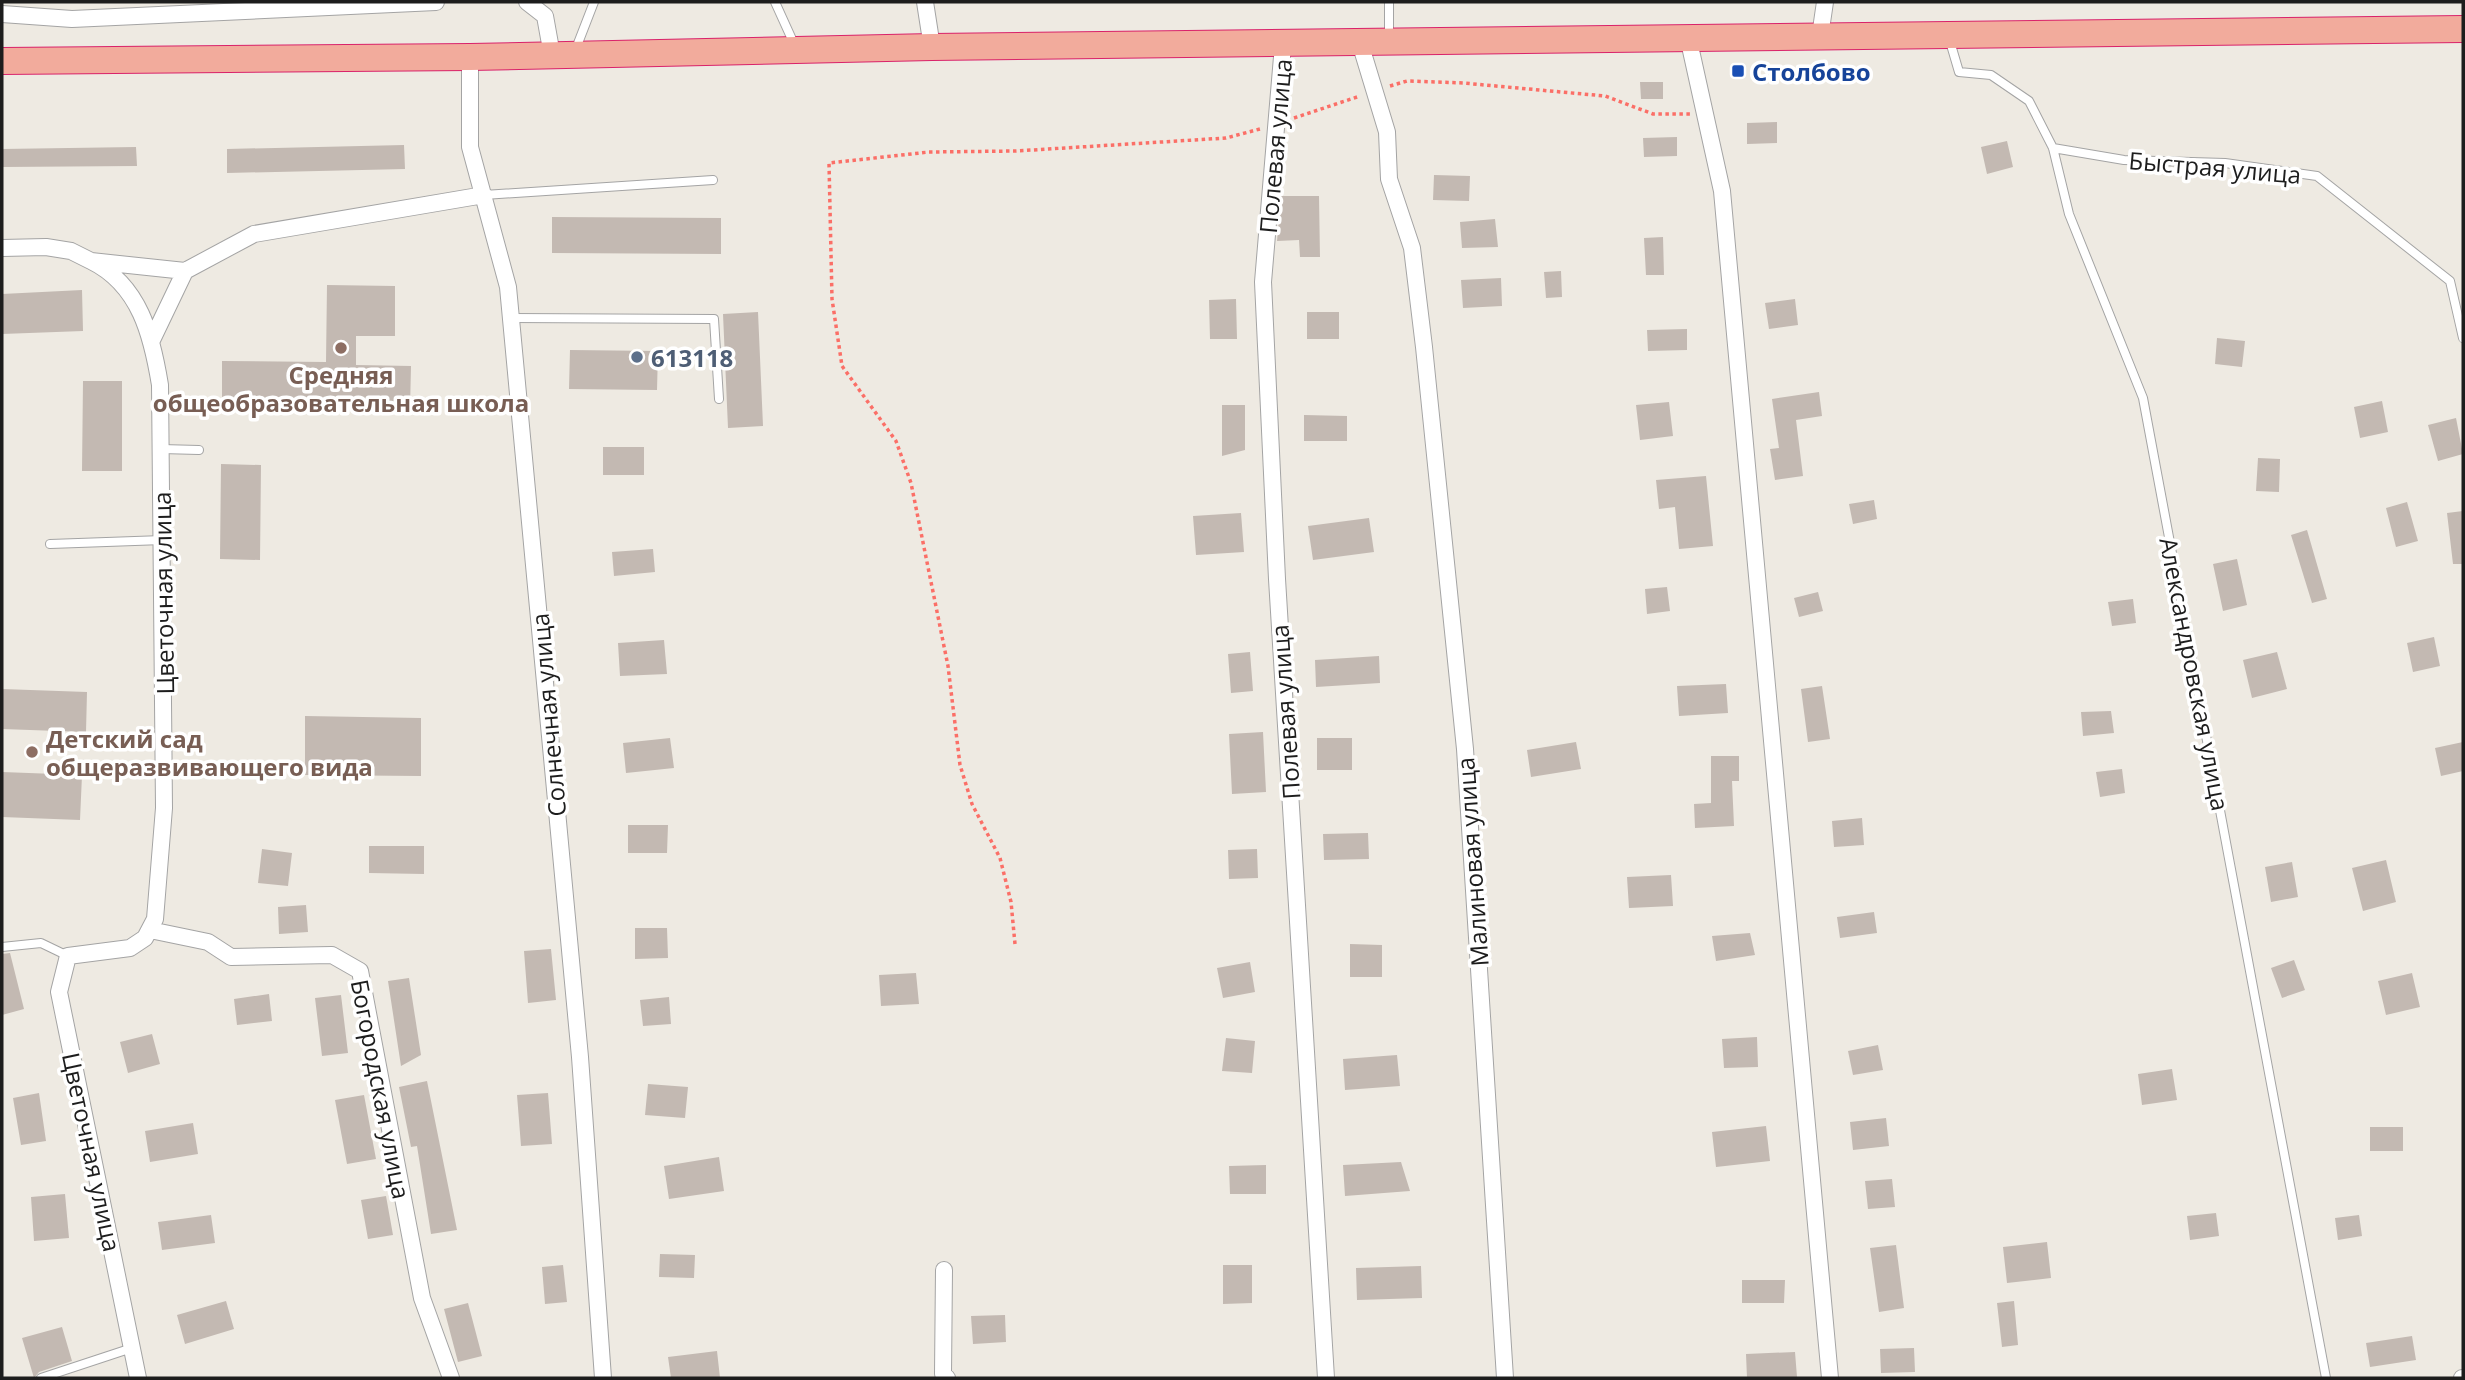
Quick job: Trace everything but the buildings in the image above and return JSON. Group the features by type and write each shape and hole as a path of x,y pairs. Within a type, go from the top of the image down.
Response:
{"highway":[{"path":"2,61 2463,29"}],"street":[{"path":"2,14 72,19 318,5 436,2"},
{"path":"527,2 545,16 563,55"},
{"path":"925,2 932,47"},
{"path":"1820,36 1825,2"},
{"path":"1688,37 1722,191 1830,1378"},
{"name":"Малиновая улица","path":"1360,43 1387,132 1389,178 1412,248 1424,347 1465,749 1505,1378"},
{"name":"Полевая улица","path":"1283,45 1264,295 1277,579 1326,1378"},
{"name":"Солнечная улица","path":"470,57 470,147 508,287 580,1057 603,1378"},
{"path":"2,248 46,247 71,251 91,261 185,271 254,234 484,195"},
{"name":"Цветочная улица","path":"91,261 104,267 129,291 145,320 160,385 164,808 160,892 150,930"},
{"path":"151,342 185,271"},
{"path":"68,956 130,948 145,938 150,930"},
{"name":"Богородская улица","path":"150,930 208,942 231,957 332,955 360,971 422,1298 451,1378"},
{"name":"Цветочная улица","path":"68,956 59,992 138,1378"},
{"path":"944,1270 943,1374 947,1378"}],"lane":[{"path":"563,55 594,2"},
{"path":"775,2 797,52"},
{"path":"1389,2 1389,43"},
{"name":"Александровская улица","path":"1948,35 1959,72 1991,75 2029,101 2053,148 2069,214 2143,398 2326,1378"},
{"name":"Быстрая улица","path":"2053,148 2124,160 2225,163 2317,176 2450,281 2463,338"},
{"path":"484,195 713,180"},
{"path":"511,318 714,318 719,399"},
{"path":"161,449 199,450"},
{"path":"50,544 163,540"},
{"path":"2,947 41,943 68,956"},
{"path":"41,1378 132,1348"}],"path":[{"path":"1016,944 1011,902 1000,858 972,804 960,765 948,666 911,483 896,441 842,366 832,299 829,163 929,152 1041,149 1226,138 1407,82 1463,83 1605,96 1653,114 1705,116"}],"place":[{"name":"Столбово","path":"1738,71"},
{"name":"Средняя общеобразовательная школа","path":"341,348"},
{"name":"613118","path":"637,357"},
{"name":"Детский сад общеразвивающего вида","path":"32,752"}]}
